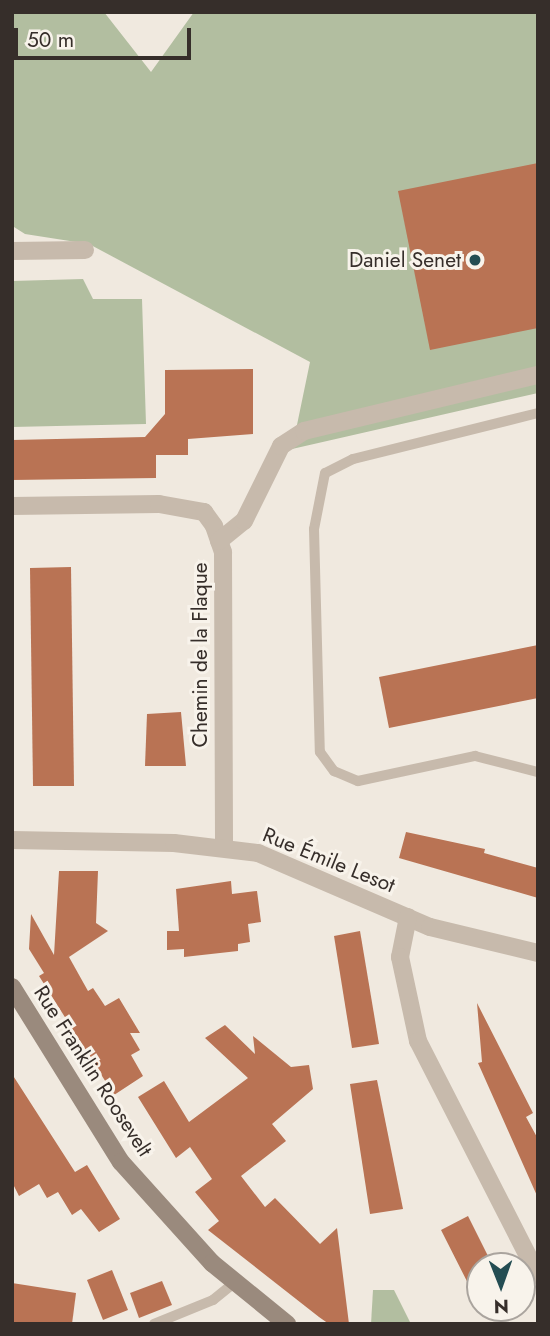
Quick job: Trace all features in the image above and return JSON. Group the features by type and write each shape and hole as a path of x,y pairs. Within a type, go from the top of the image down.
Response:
{"main road":[{"name":"Rue Franklin Roosevelt","path":"13,988 121,1162 234,1283 287,1324"}],"street":[{"path":"12,251 85,250"},
{"path":"219,541 244,521 281,446 304,431 538,375"},
{"name":"Chemin de la Flaque","path":"12,506 159,504 204,512 219,541 225,848"},
{"name":"Rue Émile Lesot","path":"12,840 225,848 258,853 408,917 538,953"},
{"path":"408,917 400,957 418,1041 526,1252"}],"lane":[{"path":"538,413 353,458 325,473 315,502 314,529 320,752 334,771 358,781 475,755 538,772"},
{"path":"154,1324 213,1300 234,1283"}],"green space":[{"path":"12,12 104,12 151,72 194,12 538,12 538,393 292,449 310,362 89,244 25,234 14,227"},
{"path":"83,279 93,299 142,299 146,424 12,427 12,281"},
{"path":"373,1290 394,1290 411,1324 371,1324"}],"building":[{"name":"Daniel Senet","path":"538,163 538,328 430,350 398,191"},
{"path":"253,369 253,434 188,439 188,455 156,455 156,478 12,480 12,440 145,437 165,414 165,370"},
{"path":"71,567 74,786 33,786 30,568"},
{"path":"538,645 538,698 389,728 379,677"},
{"path":"181,712 186,766 145,766 147,714"},
{"path":"406,832 485,849 484,853 538,868 538,898 399,858"},
{"path":"59,871 98,871 96,923 108,931 69,957 88,991 93,988 105,1006 119,998 140,1033 130,1033 140,1050 131,1055 143,1076 114,1095 39,976 44,973 29,949 31,914 54,955"},
{"path":"231,881 232,894 257,891 261,922 248,924 250,942 238,944 238,951 184,957 184,949 167,950 167,931 179,931 176,889"},
{"path":"360,931 379,1044 352,1048 334,936"},
{"path":"477,1003 533,1113 526,1117 538,1139 538,1198 478,1063 482,1062"},
{"path":"225,1025 255,1054 253,1036 291,1067 309,1065 313,1089 272,1124 286,1141 241,1176 265,1207 275,1198 320,1244 337,1228 349,1324 329,1324 208,1230 219,1221 195,1192 212,1179 190,1147 176,1158 138,1097 164,1081 189,1122 248,1078 205,1038"},
{"path":"12,1074 75,1172 87,1165 120,1219 99,1232 81,1209 72,1215 58,1192 47,1198 39,1184 19,1196 12,1182"},
{"path":"377,1080 403,1209 370,1214 350,1084"},
{"path":"468,1216 486,1252 466,1252 466,1279 441,1230"},
{"path":"112,1270 128,1310 103,1320 87,1280"},
{"path":"162,1281 172,1305 139,1318 130,1293"},
{"path":"12,1283 76,1293 72,1324 12,1324"}],"place":[{"name":"Daniel Senet","path":"475,260"}]}
